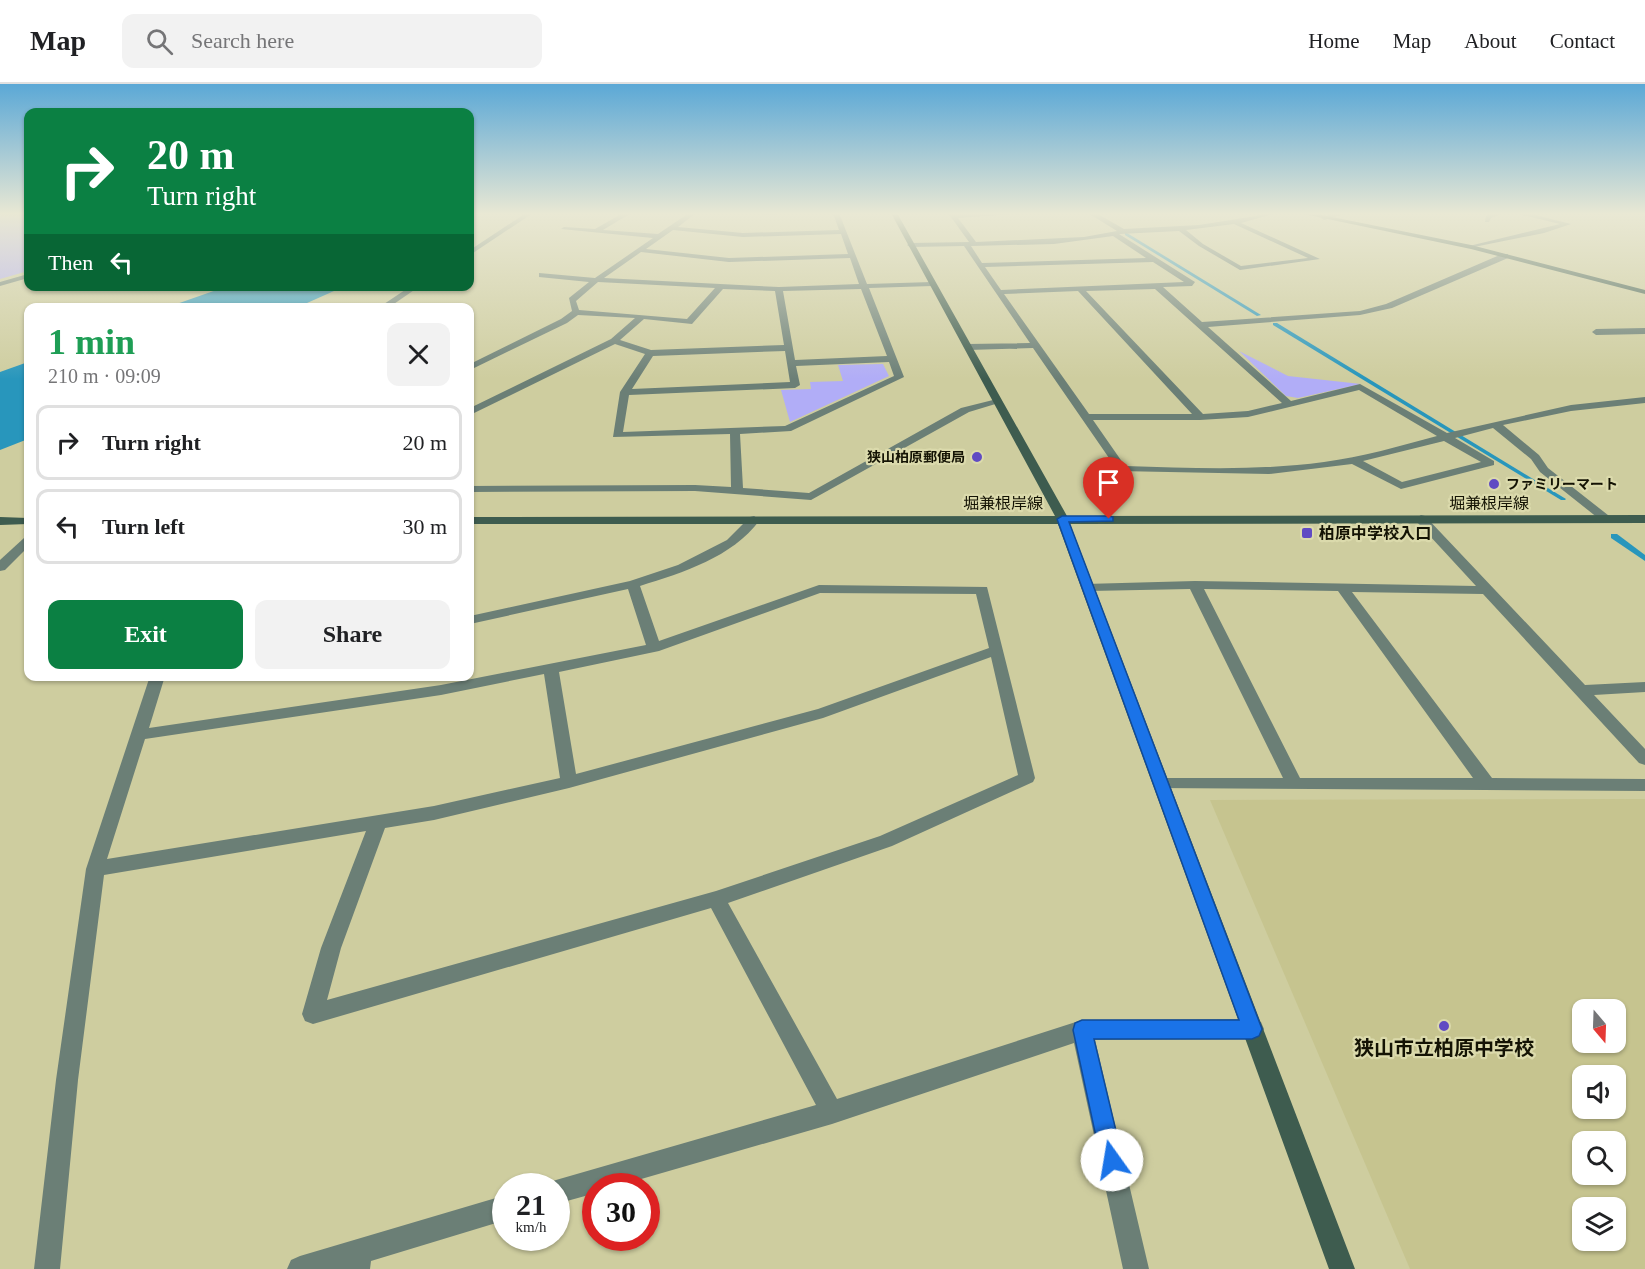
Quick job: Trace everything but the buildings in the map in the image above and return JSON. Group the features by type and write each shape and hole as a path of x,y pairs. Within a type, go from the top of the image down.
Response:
{"street":[{"path":"576,312 572,300 613,268"},
{"path":"650,353 625,392 617,435 787,429 899,377 857,268"},
{"path":"923,268 1062,519 1090,587 1342,1269"},
{"path":"982,268 1122,469 1285,470 1353,460 1445,436 1497,426 1522,416 1582,405 1645,400"},
{"path":"998,292 1192,284 1167,268"},
{"path":"1200,325 1360,313 1413,298 1477,268"},
{"path":"1555,268 1645,292"},
{"path":"542,275 596,280 779,289 932,284"},
{"path":"0,284 24,277"},
{"path":"474,365 564,321 576,312 642,316 688,322 722,285"},
{"path":"1158,287 1290,405"},
{"path":"625,392 795,385 779,289"},
{"path":"1080,290 1200,417"},
{"path":"390,303 409,291"},
{"path":"474,410 614,341 642,316"},
{"path":"1596,332 1645,331"},
{"path":"614,341 650,353 788,348"},
{"path":"968,347 1035,345"},
{"path":"792,363 891,359"},
{"path":"1085,417 1200,417 1248,414 1360,387 1490,463 1401,486 1353,460"},
{"path":"474,489 695,488 811,498 964,410 997,402"},
{"path":"1497,426 1535,457 1544,470 1607,519"},
{"path":"735,431 737,492"},
{"path":"1421,519 1645,759"},
{"name":"堀兼根岸線","path":"474,521 1645,519"},
{"path":"474,619 633,584 683,568 730,543 754,520"},
{"path":"0,521 24,521"},
{"path":"0,567 24,545"},
{"path":"633,584 654,648"},
{"path":"1090,587 1195,585 1488,590"},
{"path":"1195,585 1295,784"},
{"path":"137,735 318,710 551,669 654,648 819,589 982,590 1027,778 886,841 716,899 313,1014 331,948 379,821"},
{"path":"1342,589 1486,783"},
{"path":"94,869 434,813 569,782 823,713 997,650"},
{"path":"551,669 569,782"},
{"path":"47,1269 66,1080 94,869 156,681"},
{"path":"1582,690 1645,687"},
{"path":"1162,784 1645,785"},
{"path":"716,899 832,1112"},
{"path":"570,1188 832,1112 1082,1030 1252,1029"},
{"path":"1082,1030 1136,1269"},
{"path":"300,1269 358,1259 492,1212"}],"shaded area":[{"path":"0,268 24,268 24,272 0,279"},
{"path":"1239,351 1288,376 1361,384 1298,398 1286,396"},
{"path":"883,364 889,376 790,422 781,390 811,389 810,382 843,381 838,365"},
{"name":"狭山市立柏原中学校","path":"1645,799 1645,1269 1410,1269 1210,800"}],"water":[{"path":"214,291 334,291 307,303 179,303"},
{"path":"24,363 24,441 0,450 0,372"}],"waterway":[{"path":"1182,268 1259,315"},
{"path":"1275,324 1563,499"},
{"path":"1614,536 1645,559"}],"place":[{"name":"狭山柏原郵便局","path":"977,457"},
{"name":"ファミリーマート","path":"1494,484"},
{"name":"柏原中学校入口","path":"1307,533"},
{"name":"狭山市立柏原中学校","path":"1444,1026"}],"route":[{"path":"1109,519 1062,519 1090,587 1252,1029 1082,1030 1112,1160"}]}
